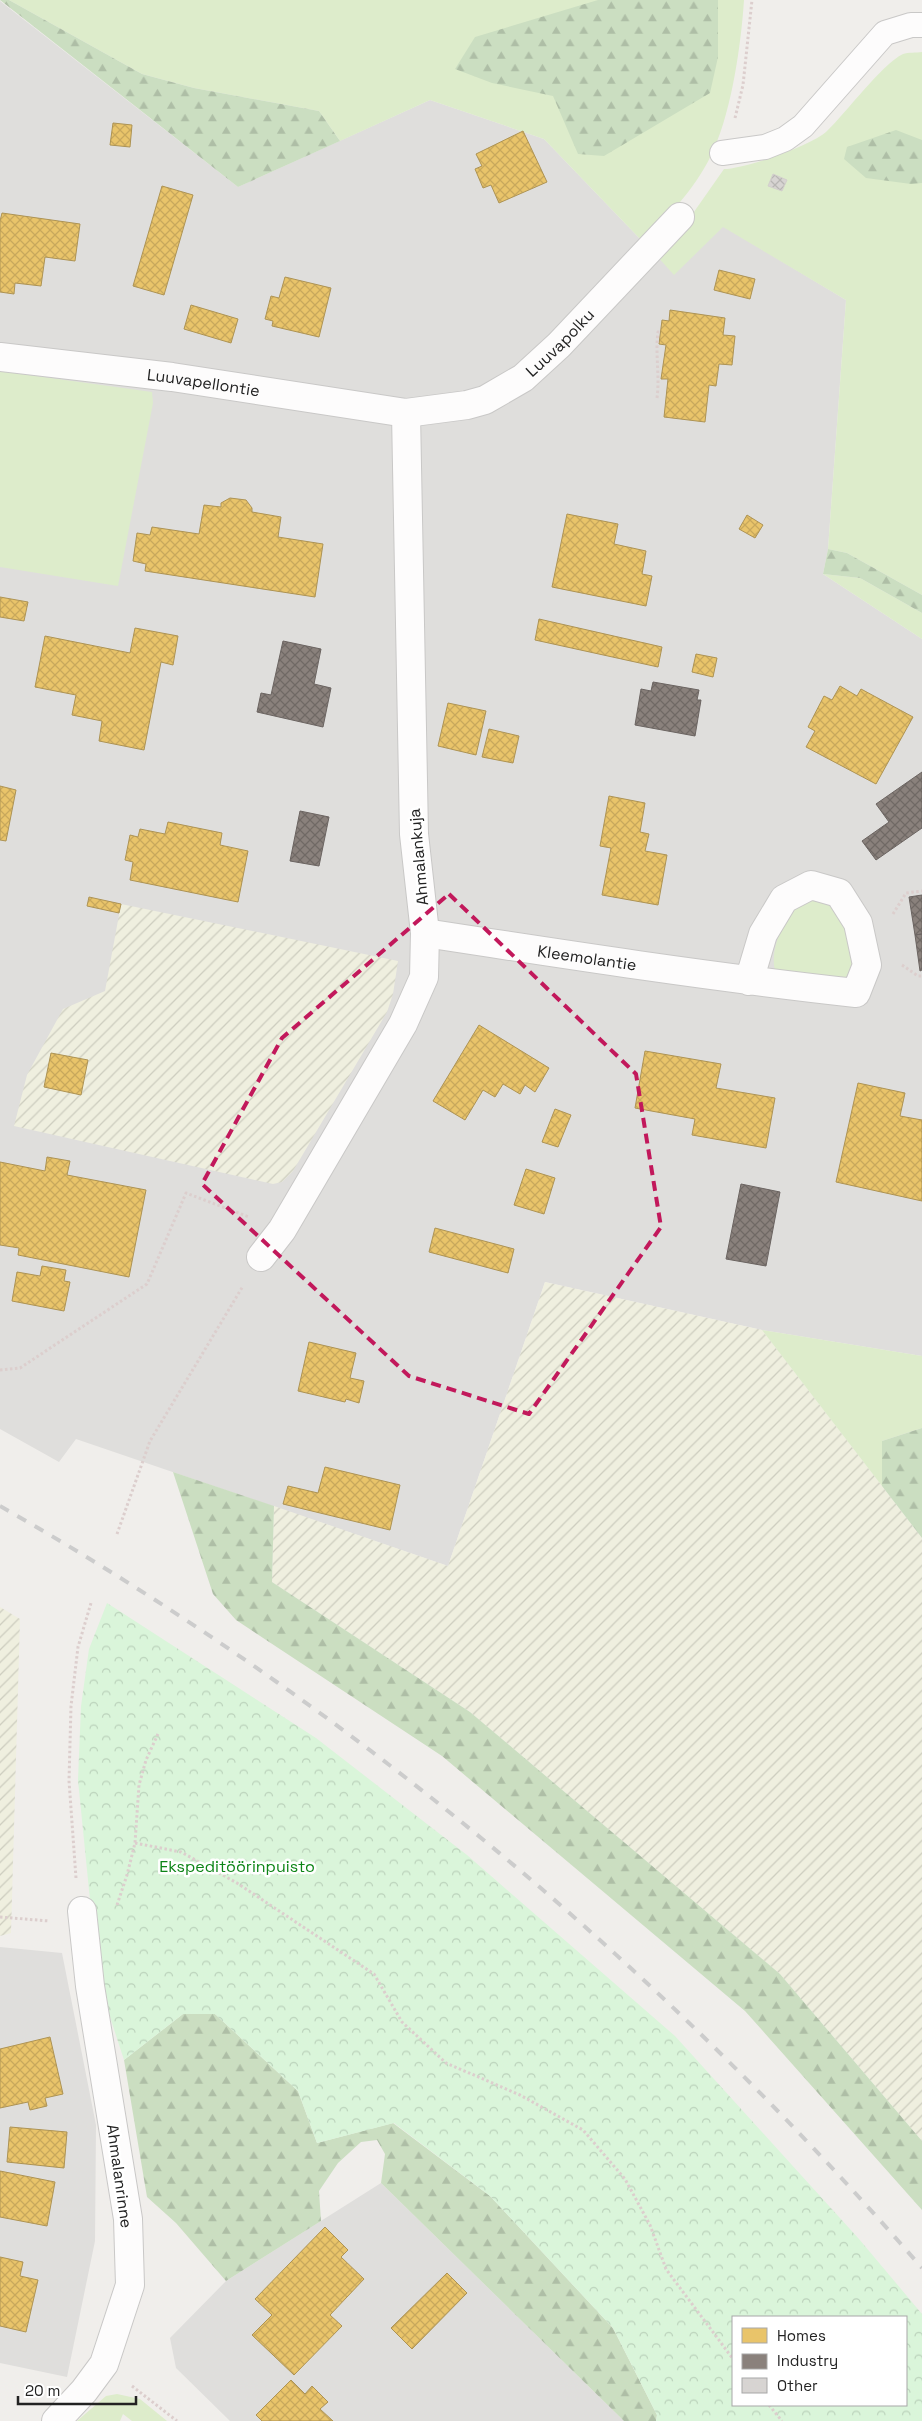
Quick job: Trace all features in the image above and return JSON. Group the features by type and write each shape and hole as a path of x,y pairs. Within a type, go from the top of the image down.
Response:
{"street":[{"name":"Luuvapolku","path":"406,413 467,405 485,400 522,378 559,345 680,217"},
{"name":"Luuvapellontie","path":"0,356 172,377 406,413"},
{"name":"Ahmalankuja","path":"261,1257 282,1230 403,1024 424,977 425,933 414,834 406,413"},
{"name":"Kleemolantie","path":"425,933 749,981 856,993 867,965 858,923 839,893 811,886 784,899 763,934 749,981"},
{"name":"Ahmalanrinne","path":"56,2421 84,2391 104,2364 130,2285 128,2219 90,1986 83,1920"}],"lane":[{"path":"722,153 765,147 785,139 803,126 885,33 911,25 922,25"}],"path":[{"path":"722,153 732,128 743,85 752,0"},
{"path":"657,398 659,382 656,347 658,332 660,332"},
{"path":"893,914 906,893 922,891"},
{"path":"899,964 918,976 922,976"},
{"path":"0,1370 20,1368 147,1284 186,1193 282,1230"},
{"path":"117,1534 150,1442 261,1257"},
{"path":"0,1917 54,1922 83,1920 74,1865 69,1781 71,1706 78,1647 91,1603"},
{"path":"115,1912 127,1875 134,1842 139,1784 146,1760 158,1734"},
{"path":"134,1842 181,1852 237,1883 374,1974 402,2022 446,2063 520,2095 584,2130 625,2179 650,2225 666,2269 732,2358"},
{"path":"104,2364 177,2421"},
{"path":"770,2406 782,2421"}],"highlighted area":[{"path":"449,894 636,1074 661,1227 529,1414 409,1376 202,1184 282,1038"}],"shaded area":[{"path":"0,1 238,187 430,100 544,139 643,242 723,226 846,300 828,549 823,574 922,639 922,1356 762,1330 545,1282 448,1566 76,1439 59,1462 0,1429"},
{"path":"0,1947 62,1953 96,2125 95,2241 67,2377 0,2363"},
{"path":"381,2183 624,2421 230,2421 176,2368 170,2338 226,2281"}],"green space":[{"path":"0,0 9,0 142,74 194,88 319,111 340,141 238,187"},
{"path":"9,0 744,0 741,36 731,96 714,149 692,187 643,242 544,139 430,100 340,141 319,111 194,88 142,74"},
{"path":"598,0 718,0 718,57 710,93 604,156 578,154 553,96 492,83 455,69 475,37"},
{"path":"922,52 922,595 847,553 828,549 846,300 723,227 674,275 656,255 689,219 724,169 747,165 778,155 819,137 835,123 894,59 905,53"},
{"path":"896,130 922,140 922,183 911,184 866,178 844,159 847,147"},
{"path":"0,371 152,392 153,403 118,586 0,567"},
{"path":"828,549 847,553 922,595 922,613 860,578 823,574"},
{"path":"823,574 860,578 922,613 922,639"},
{"path":"820,897 838,913 851,937 854,957 849,974 843,980 775,970 774,952 785,921 797,904 804,899"},
{"path":"121,904 398,961 393,994 387,1012 293,1171 282,1182 273,1184 14,1126 27,1075 63,1009 105,991"},
{"path":"545,1282 762,1330 922,1538 922,2141 780,1974 470,1712 272,1582 274,1506 448,1566"},
{"path":"762,1330 922,1356 922,1428 882,1441 882,1486"},
{"path":"922,1428 922,1538 882,1486 882,1441"},
{"path":"173,1472 274,1506 272,1582 470,1712 780,1974 922,2141 922,2210 745,2011 442,1756 236,1620 213,1594"},
{"name":"Ekspeditöörinpuisto","path":"107,1603 316,1738 467,1855 675,2036 859,2239 922,2314 922,2421 656,2421 657,2415 613,2328 490,2196 394,2123 317,2143 298,2091 215,2014 183,2014 124,2060 98,1980 78,1780 81,1706 89,1649"},
{"path":"0,1607 20,1619 11,1933 0,1936"},
{"path":"183,2014 215,2014 298,2091 317,2143 393,2123 490,2196 613,2328 657,2415 656,2421 624,2421 381,2183 385,2154 377,2140 361,2142 338,2163 319,2191 321,2221 226,2281 176,2223 147,2197 124,2060"},
{"path":"117,2394 140,2399 167,2421 132,2421 123,2414 120,2421 77,2421 106,2396"}],"building: Homes":[{"path":"113,123 132,125 130,147 110,145"},
{"path":"523,131 547,182 499,203 491,185 483,188 475,169 482,166 476,154"},
{"path":"162,186 193,195 164,295 133,286"},
{"path":"2,213 80,224 75,261 45,257 41,286 15,283 14,294 0,292 0,221"},
{"path":"719,270 755,279 750,299 714,290"},
{"path":"285,277 331,288 319,337 272,326 273,321 265,319 271,296 279,298"},
{"path":"191,305 238,319 231,343 184,329"},
{"path":"670,310 725,318 723,335 735,336 732,365 719,364 716,386 709,385 705,422 664,417 668,379 661,379 666,345 659,344 662,320 669,321"},
{"path":"230,498 246,500 252,508 252,512 281,517 278,537 323,544 315,597 145,571 146,564 133,561 137,533 150,535 152,527 199,534 204,505 221,507 221,503"},
{"path":"567,514 618,524 614,544 646,551 642,574 652,576 646,606 552,587"},
{"path":"747,515 763,525 755,538 739,529"},
{"path":"0,597 28,602 24,621 0,617"},
{"path":"539,619 662,647 658,667 535,640"},
{"path":"135,628 178,636 173,665 161,662 144,750 99,741 102,721 72,715 76,695 35,687 45,636 130,653"},
{"path":"696,654 717,658 713,677 692,672"},
{"path":"840,686 857,696 861,689 913,717 876,784 806,747 815,731 808,727 824,696 832,700"},
{"path":"448,703 486,711 476,755 438,746"},
{"path":"489,729 519,736 513,763 482,757"},
{"path":"0,786 16,790 6,841 0,840"},
{"path":"609,796 645,803 640,832 649,834 645,851 667,855 658,905 602,895 611,848 600,846"},
{"path":"168,822 222,833 220,845 248,851 238,902 130,880 133,862 125,860 130,835 138,837 140,829 165,834"},
{"path":"89,897 121,904 119,913 87,906"},
{"path":"479,1025 549,1068 535,1092 525,1085 520,1094 503,1084 495,1097 483,1090 465,1120 433,1101"},
{"path":"645,1051 721,1064 716,1088 775,1098 766,1148 692,1135 695,1119 635,1108"},
{"path":"51,1053 88,1060 81,1095 44,1087"},
{"path":"858,1083 905,1093 900,1116 922,1120 922,1201 836,1182"},
{"path":"555,1109 571,1115 558,1147 542,1142"},
{"path":"47,1157 70,1161 67,1175 146,1190 129,1277 18,1255 19,1248 0,1245 0,1162 45,1171"},
{"path":"526,1169 555,1178 544,1214 514,1205"},
{"path":"435,1228 514,1249 508,1273 429,1252"},
{"path":"42,1266 66,1270 64,1281 70,1282 64,1311 12,1301 17,1272 40,1276"},
{"path":"309,1342 356,1353 350,1378 364,1381 359,1403 346,1399 345,1402 298,1391"},
{"path":"325,1467 400,1485 390,1530 283,1504 288,1486 318,1493"},
{"path":"50,2037 63,2094 45,2098 47,2106 30,2110 28,2102 0,2108 0,2049"},
{"path":"10,2127 67,2132 64,2168 7,2162"},
{"path":"0,2171 55,2182 47,2226 0,2217"},
{"path":"325,2227 348,2250 341,2257 364,2279 330,2315 342,2326 294,2375 252,2335 272,2315 255,2299"},
{"path":"0,2257 23,2262 20,2276 38,2280 26,2332 0,2326"},
{"path":"447,2273 467,2293 412,2349 391,2328"},
{"path":"291,2380 305,2394 312,2386 328,2402 320,2409 333,2421 262,2421 256,2415"}],"building: Industry":[{"path":"283,641 321,649 314,684 331,688 323,727 257,712 261,693 271,695"},
{"path":"653,682 699,690 697,700 701,700 695,736 635,725 641,689 651,691"},
{"path":"922,772 922,828 876,860 862,841 889,822 876,804"},
{"path":"300,811 329,817 319,866 290,861"},
{"path":"922,895 922,934 915,935 909,897"},
{"path":"922,934 922,970 920,971 915,935"},
{"path":"741,1184 780,1192 766,1266 726,1259"}],"building: Other":[{"path":"773,174 787,180 782,191 768,186"}],"railway":[{"path":"0,1506 129,1583 254,1666 376,1754 493,1848 607,1946 716,2049 821,2157 922,2268"}]}
